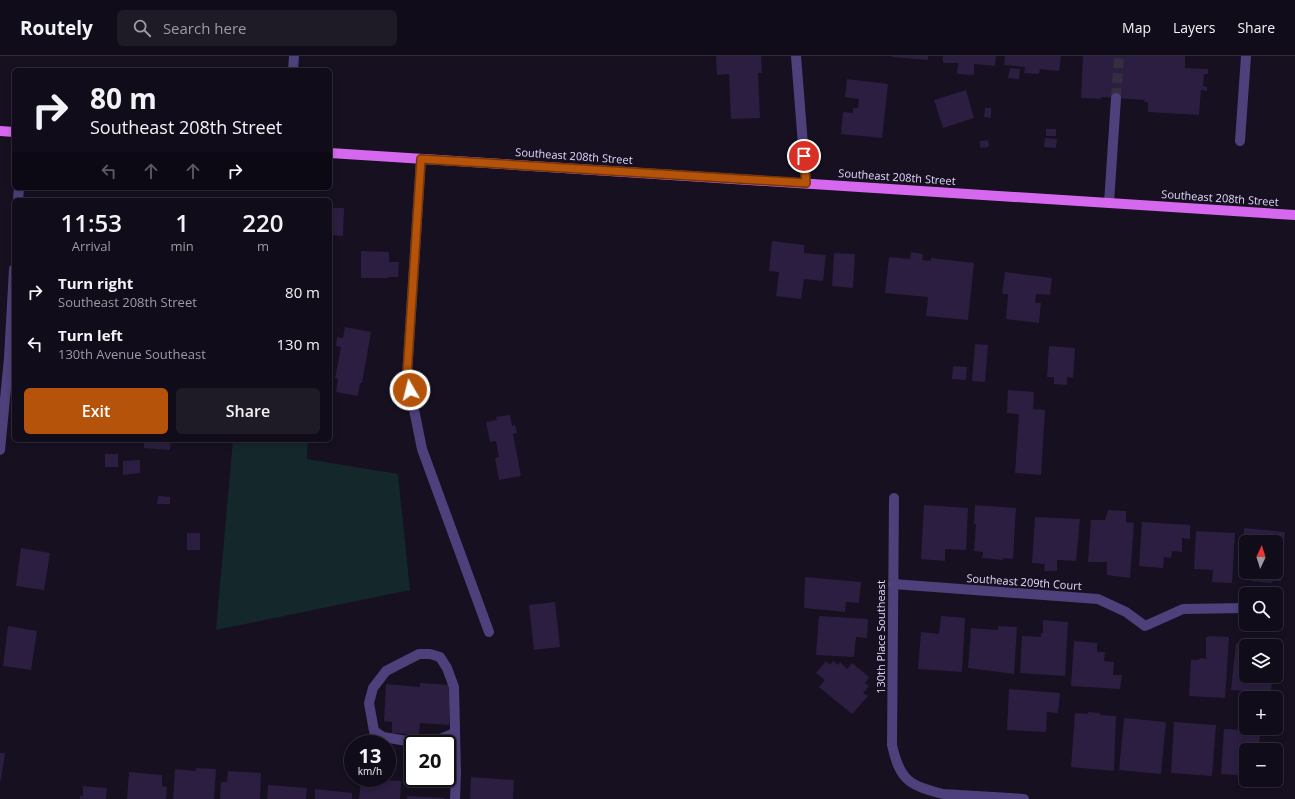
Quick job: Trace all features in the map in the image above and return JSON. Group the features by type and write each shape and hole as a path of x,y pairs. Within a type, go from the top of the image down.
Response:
{"main road":[{"path":"0,132 12,132"},
{"name":"Southeast 208th Street","path":"332,153 1295,215"}],"street":[{"path":"293,68 294,56"},
{"path":"796,56 806,183"},
{"path":"1240,141 1246,56"},
{"path":"1109,203 1116,98"},
{"path":"421,159 407,375 422,449 489,632"},
{"path":"0,450 9,358 12,305"},
{"name":"130th Place Southeast","path":"894,498 892,745 896,762 902,775 914,784 943,794 965,797"},
{"name":"Southeast 209th Court","path":"893,584 1098,599 1126,612 1145,626 1183,610 1239,608"},
{"path":"455,733 433,742 407,741 383,737 374,731 370,715 369,703 373,688 386,671 420,654 430,654 440,657 447,668 454,687 456,773 455,799"},
{"path":"965,797 1024,799"}],"green space":[{"path":"233,442 308,442 307,459 398,474 410,590 216,630"}],"building":[{"path":"716,56 761,56 762,73 758,73 760,118 731,119 729,74 717,75"},
{"path":"928,56 928,60 892,57"},
{"path":"943,56 996,56 995,66 974,64 974,75 957,74 958,63 943,63"},
{"path":"1005,56 1061,56 1059,71 1040,69 1039,74 1024,73 1025,67 1004,65"},
{"path":"1083,56 1185,56 1185,68 1208,69 1208,74 1204,74 1203,86 1207,87 1207,91 1201,90 1199,115 1148,112 1148,102 1144,102 1145,100 1101,97 1101,99 1081,98"},
{"path":"1010,68 1020,69 1019,79 1008,78"},
{"path":"847,79 888,84 882,138 841,134 843,112 853,113 853,108 858,108 859,99 845,97"},
{"path":"966,90 974,118 943,128 934,100"},
{"path":"985,108 991,108 991,118 984,117"},
{"path":"1046,129 1056,129 1056,136 1046,136"},
{"path":"1045,138 1057,139 1056,148 1044,147"},
{"path":"988,140 989,147 980,148 980,141"},
{"path":"332,206 333,208 344,208 343,236 332,235"},
{"path":"772,241 804,245 804,253 826,255 823,281 804,279 801,299 776,296 779,272 769,271"},
{"path":"361,251 389,252 389,262 399,262 398,277 361,278"},
{"path":"911,252 923,254 922,260 931,261 931,258 974,263 968,320 926,316 928,297 885,293 889,257 910,259"},
{"path":"834,253 855,254 853,288 832,286"},
{"path":"1005,272 1052,278 1050,295 1036,294 1035,303 1041,303 1039,323 1006,319 1008,294 1002,294"},
{"path":"345,327 371,332 362,383 360,383 358,396 336,392 338,379 335,378 341,347 336,346 337,337 343,338"},
{"path":"975,344 988,345 985,382 972,381"},
{"path":"1049,346 1075,348 1073,378 1067,377 1067,385 1054,384 1054,377 1047,377"},
{"path":"953,366 967,367 966,380 952,379"},
{"path":"1008,390 1034,392 1033,409 1045,410 1041,475 1015,473 1019,414 1007,413"},
{"path":"510,415 512,426 515,425 517,433 513,434 521,476 499,480 495,458 499,457 496,441 490,442 486,422 497,420 496,417"},
{"path":"144,442 171,442 170,450 144,448"},
{"path":"105,454 118,454 118,467 105,467"},
{"path":"140,460 140,473 123,475 123,461"},
{"path":"158,496 170,497 170,504 157,504"},
{"path":"924,505 968,508 966,550 945,549 945,561 921,559"},
{"path":"975,505 1016,508 1013,559 1003,558 1003,560 982,558 983,552 974,551 976,524 974,524"},
{"path":"1108,510 1126,511 1126,522 1134,523 1130,578 1107,575 1107,562 1088,562 1091,520 1105,520"},
{"path":"1035,517 1080,519 1076,561 1057,560 1057,571 1044,571 1045,564 1032,563"},
{"path":"1142,522 1190,525 1190,539 1182,538 1182,552 1172,551 1171,558 1164,557 1163,568 1139,566"},
{"path":"1244,528 1285,532 1283,556 1283,535 1244,535"},
{"path":"1196,531 1235,533 1232,583 1212,582 1213,570 1194,569"},
{"path":"187,533 200,533 200,550 187,550"},
{"path":"21,548 50,553 44,590 16,586"},
{"path":"805,577 861,582 859,603 846,602 845,612 804,608"},
{"path":"1251,579 1281,579 1281,581 1272,581 1272,583 1251,581"},
{"path":"555,602 560,647 534,650 529,605"},
{"path":"819,616 868,619 867,638 856,637 854,657 816,655"},
{"path":"941,616 965,618 962,672 918,669 921,632 939,634"},
{"path":"1043,620 1068,622 1065,676 1020,673 1022,636 1041,637 1041,633 1043,633"},
{"path":"8,626 37,631 31,670 3,666"},
{"path":"998,626 1017,627 1014,674 968,668 971,628 998,630"},
{"path":"1206,637 1229,637 1225,698 1189,696 1191,660 1198,660 1201,658 1206,659"},
{"path":"1074,641 1097,643 1097,652 1105,652 1104,661 1114,662 1113,675 1122,675 1120,689 1071,686"},
{"path":"1236,643 1239,643 1239,683 1272,683 1271,691 1231,690"},
{"path":"826,661 830,665 833,661 838,665 840,662 847,669 852,663 869,677 865,683 869,686 863,693 868,696 852,714 819,687 825,680 816,673"},
{"path":"420,683 451,685 449,725 420,723 419,735 392,733 392,722 384,721 386,684 420,687"},
{"path":"1009,689 1060,693 1058,713 1047,712 1046,732 1007,730"},
{"path":"1088,712 1100,713 1100,715 1116,716 1114,771 1071,767 1075,713 1088,714"},
{"path":"1124,718 1166,722 1161,774 1119,770"},
{"path":"1174,722 1216,725 1212,776 1171,773"},
{"path":"1224,729 1239,730 1239,735 1260,735 1259,743 1239,743 1239,775 1221,774"},
{"path":"0,753 5,753 1,780 0,780"},
{"path":"196,768 216,769 214,799 173,799 175,769 196,771"},
{"path":"228,771 261,773 260,799 220,799 221,782 227,782"},
{"path":"129,772 162,775 162,786 167,787 166,799 127,799"},
{"path":"471,777 514,780 513,799 470,799"},
{"path":"396,781 401,781 400,799 359,799 360,787 396,787"},
{"path":"268,785 307,788 306,799 267,799"},
{"path":"83,786 107,788 106,799 80,799 80,796 83,796"},
{"path":"315,789 352,793 352,799 315,799"},
{"path":"407,796 444,798 444,799 407,799"}],"tunnel":[{"path":"1116,98 1119,56"}],"route":[{"path":"410,390 407,375 421,159 806,183 804,156"}]}
